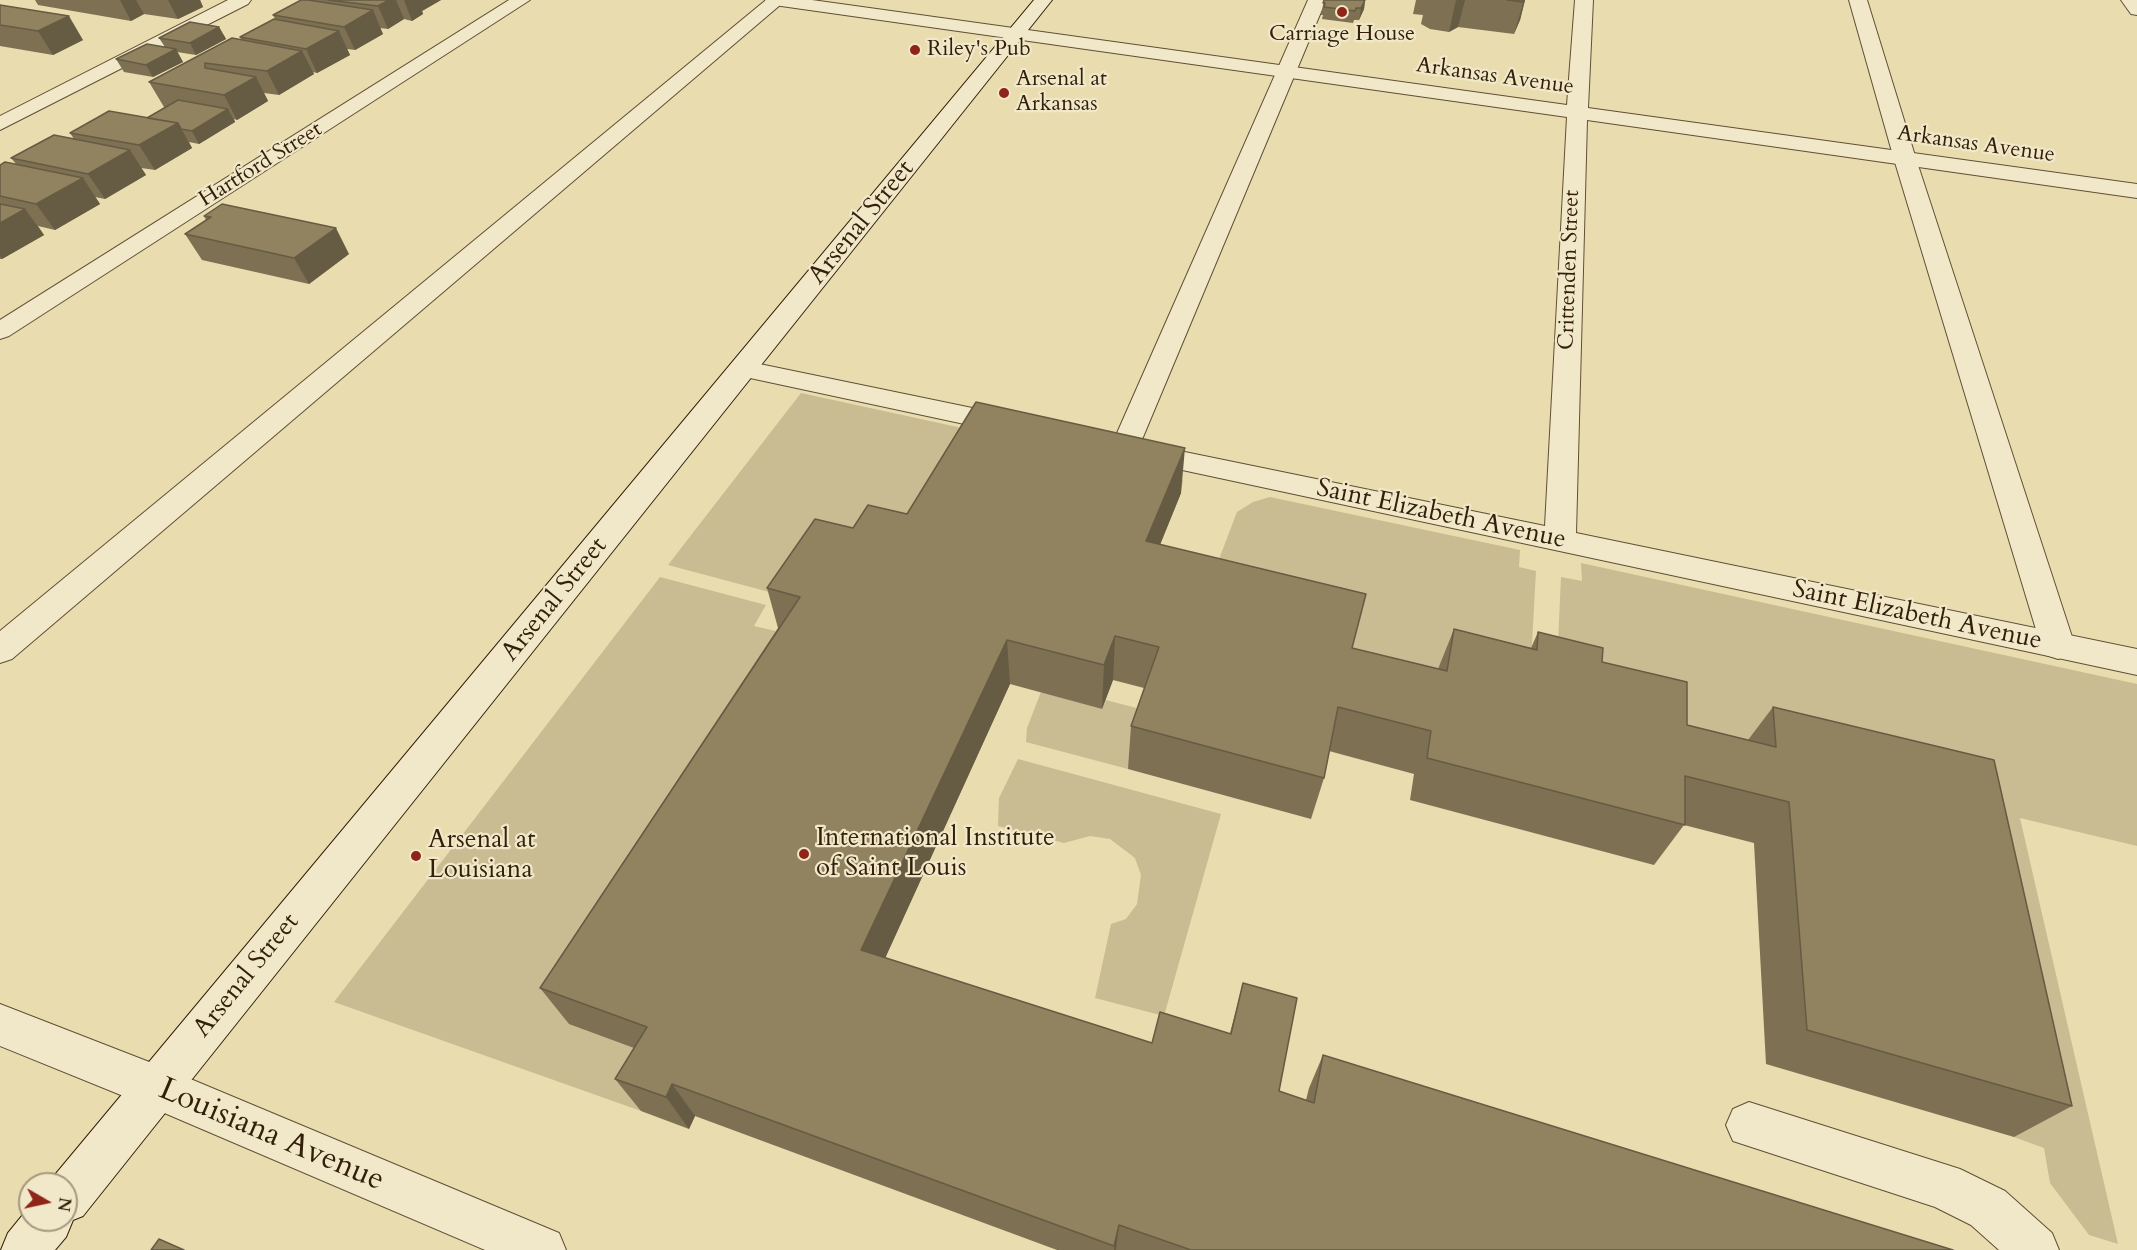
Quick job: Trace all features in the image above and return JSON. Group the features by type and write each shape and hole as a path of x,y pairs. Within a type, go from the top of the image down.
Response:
{"street":[{"path":"0,124 242,0"},
{"name":"Hartford Street","path":"0,331 521,0"},
{"path":"0,650 776,0"},
{"name":"Arkansas Avenue","path":"776,0 2137,191"},
{"name":"Arsenal Street","path":"78,1184 745,369 1043,0"},
{"path":"1286,72 1317,0"},
{"name":"Crittenden Street","path":"1560,540 1577,113 1584,0"},
{"path":"1858,0 1905,159 2058,646"},
{"path":"2130,0 2137,10"},
{"name":"Saint Elizabeth Avenue","path":"1286,72 1113,446 2137,662"},
{"path":"745,369 1034,429"},
{"name":"Louisiana Avenue","path":"0,1025 157,1087 542,1250"},
{"path":"1749,1125 1943,1186 1988,1208 2035,1250"},
{"path":"25,1250 39,1232"}],"shaded area":[{"path":"801,393 1174,474 1183,480 1181,493 979,448 913,559 773,593 668,565"},
{"path":"1270,497 1520,550 1519,567 1536,571 1530,680 1430,715 1203,601 1237,512 1253,502"},
{"path":"1581,563 2137,684 2137,846 2020,818 2118,1244 2089,1235 2050,1183 2044,1148 2014,1137 1950,802 1741,750 1556,686 1561,577 1582,581"},
{"path":"660,577 766,605 754,626 780,632 670,1061 641,1111 334,1002"},
{"path":"1041,692 1102,709 1106,700 1148,711 1128,769 1026,742 1027,728"},
{"path":"1018,759 1221,814 1164,1016 1095,998 1111,924 1126,919 1137,904 1141,875 1135,858 1110,839 1090,836 1064,843 998,826 999,798"}],"building":[{"path":"301,0 373,10 344,27 273,15"},
{"path":"328,0 389,0 378,6"},
{"path":"1324,0 1365,0 1361,8 1356,8 1355,11 1324,7"},
{"path":"0,5 69,16 38,31 0,25"},
{"path":"274,19 339,31 306,49 240,37"},
{"path":"190,22 219,27 190,43 159,38"},
{"path":"232,38 302,51 267,71 205,63 205,68 256,77 224,95 149,82"},
{"path":"147,44 176,49 146,65 116,59"},
{"path":"178,100 228,109 192,131 181,129 178,123 147,118"},
{"path":"109,111 178,123 139,145 70,133"},
{"path":"54,135 130,150 88,174 11,158"},
{"path":"5,162 83,178 36,204 0,196 0,165"},
{"path":"0,204 25,209 0,223"},
{"path":"222,204 336,228 294,258 185,234 211,217 204,216"},
{"name":"International Institute of Saint Louis","path":"976,402 1185,448 1146,541 1366,594 1352,648 1447,671 1454,629 1537,650 1538,632 1603,648 1602,662 1687,682 1687,725 1776,747 1773,707 1994,760 2072,1106 1807,1030 1789,802 1685,776 1685,825 1427,758 1431,731 1338,707 1324,778 1131,726 1159,647 1115,636 1104,665 1007,640 861,950 1152,1043 1160,1012 1231,1034 1243,983 1297,998 1279,1091 1314,1103 1323,1055 1953,1250 1191,1250 1119,1225 1114,1246 672,1084 666,1097 615,1079 647,1027 540,988 800,597 767,588 815,519 853,528 868,505 907,514"},
{"path":"159,1239 184,1250 151,1250"}],"place":[{"name":"Carriage House","path":"1342,12"},
{"name":"Riley's Pub","path":"915,50"},
{"name":"Arsenal at Arkansas","path":"1004,93"},
{"name":"International Institute of Saint Louis","path":"804,854"},
{"name":"Arsenal at Louisiana","path":"416,856"}]}
